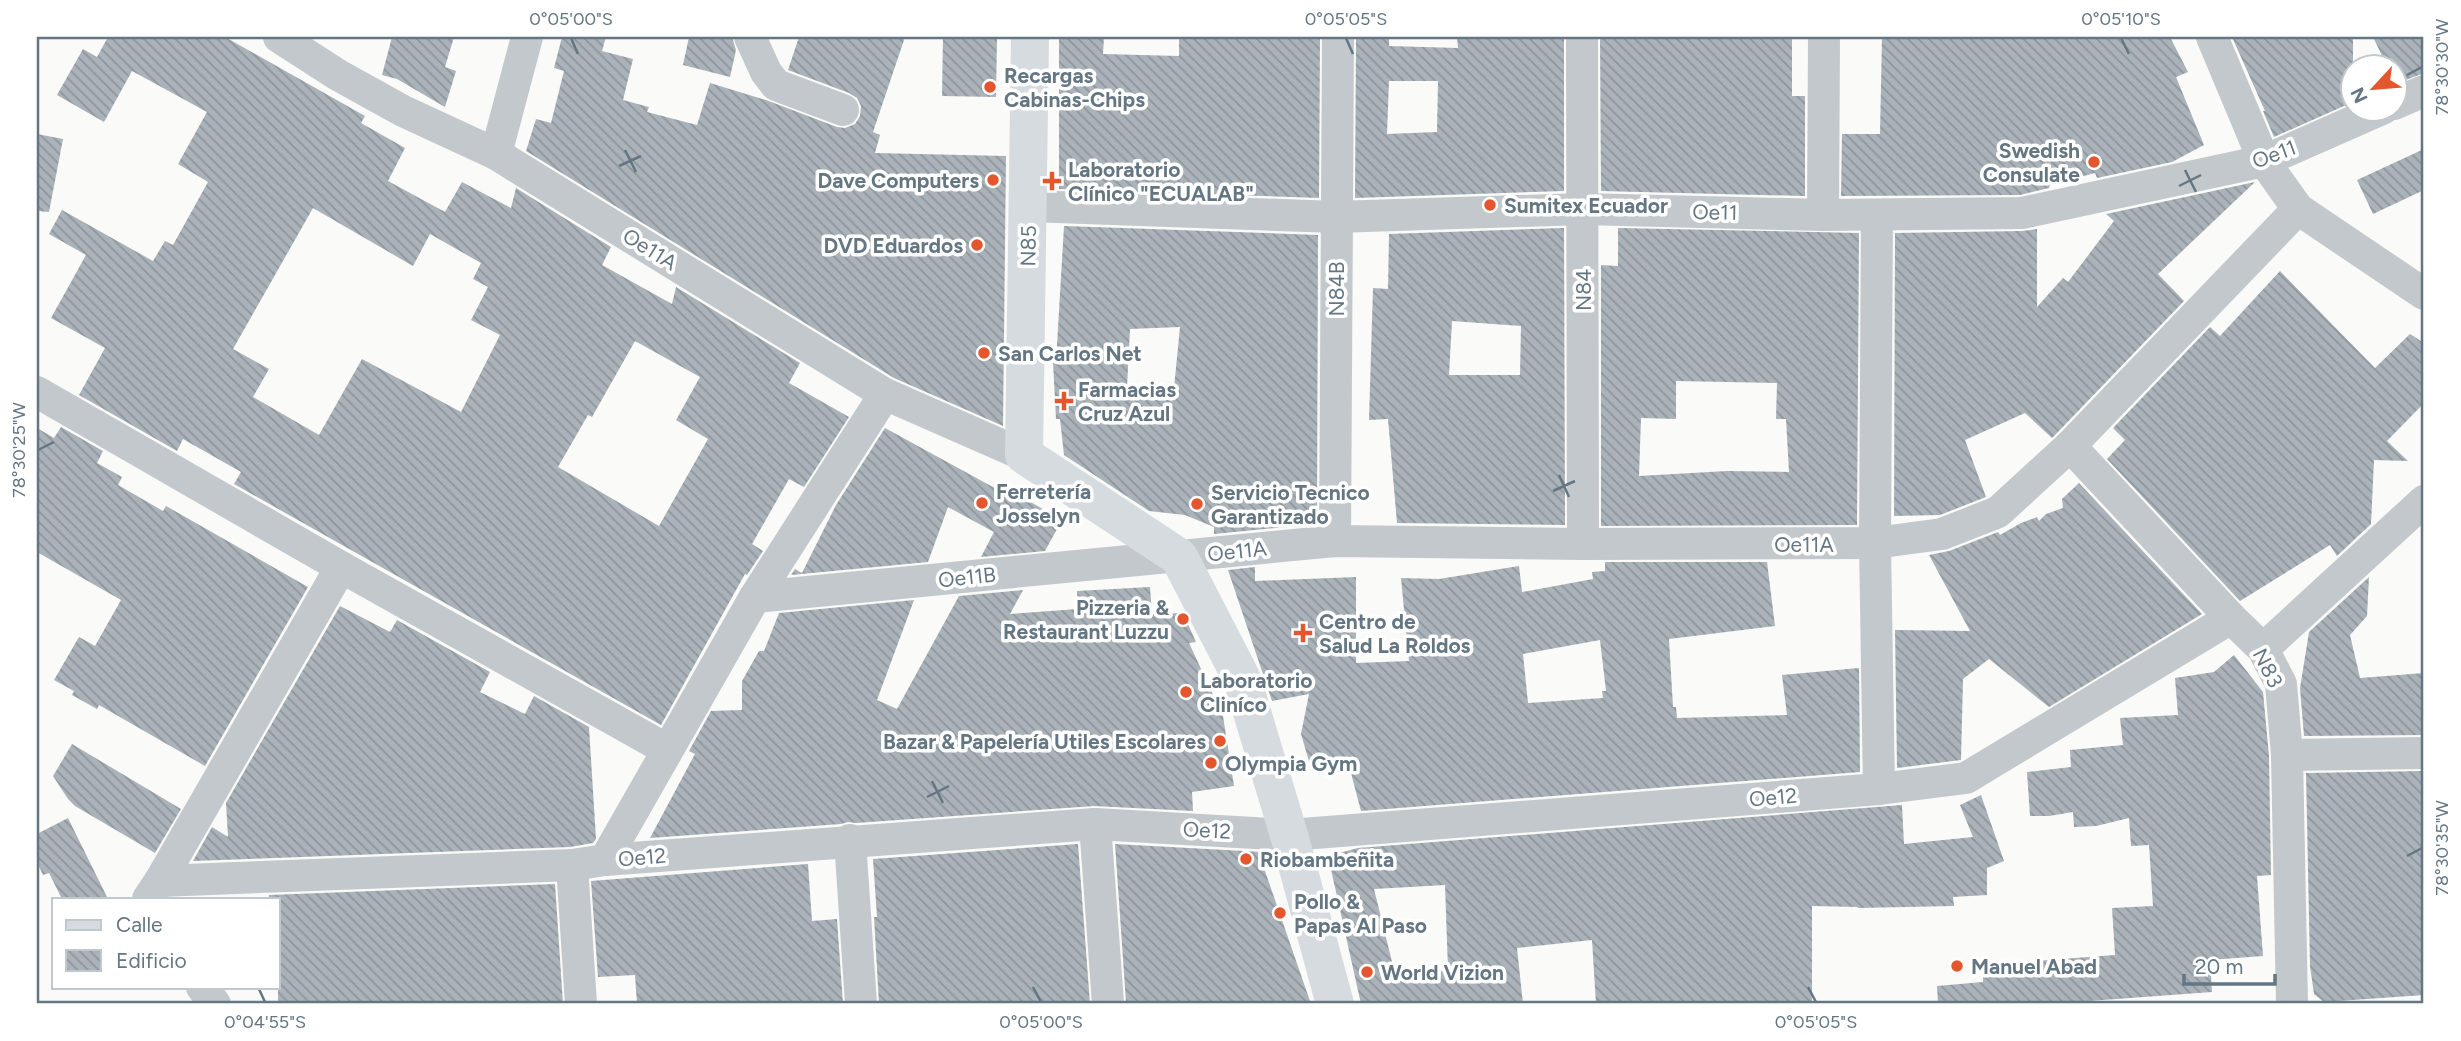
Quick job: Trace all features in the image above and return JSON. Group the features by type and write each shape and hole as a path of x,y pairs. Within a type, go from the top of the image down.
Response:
{"main road":[{"name":"N85","path":"1024,455 1030,37"},
{"path":"1024,455 1179,556 1242,679 1289,835 1335,1004"}],"street":[{"name":"Oe11A","path":"279,37 338,75 403,111 496,154 885,394 1024,455"},
{"path":"496,154 527,37"},
{"path":"750,37 766,72 776,85 842,110"},
{"name":"N84B","path":"1335,541 1338,37"},
{"name":"N84","path":"1582,37 1583,544"},
{"path":"1823,215 1824,37"},
{"path":"2212,37 2264,161 2298,209 2424,295"},
{"path":"2408,98 2424,91"},
{"name":"Oe11","path":"1029,206 1336,216 1583,209 1823,215 2022,213 2264,161 2352,122"},
{"name":"Oe11A","path":"1179,556 1335,541 1875,543 1942,534 1998,512 2070,446 2298,209"},
{"path":"1877,215 1875,543 1879,789"},
{"path":"37,392 341,567 666,749"},
{"path":"605,859 755,597 885,394"},
{"name":"N83","path":"2070,446 2263,649 2280,684 2287,755 2292,1004"},
{"path":"2263,649 2424,501"},
{"name":"Oe11B","path":"755,597 1179,556"},
{"path":"154,890 341,567"},
{"name":"Oe12","path":"154,890 572,865 605,859 1095,824 1289,835 1879,789 1966,778 2231,618"},
{"path":"2287,755 2424,753"},
{"path":"1095,824 1108,1004"},
{"path":"850,840 861,1004"},
{"path":"572,865 581,1004"},
{"path":"203,988 215,1004"}],"building":[{"path":"108,37 225,37 365,116 361,123 405,148 388,181 445,212 462,182 511,208 516,188 611,247 602,265 672,304 676,287 800,363 789,383 849,417 804,487 789,479 752,544 763,551 747,575 745,574 661,725 234,484 241,472 183,439 177,451 79,395 105,348 51,318 86,255 49,234 62,210 153,261 165,241 173,245 208,182 178,164 207,112 132,71 104,122 57,95 83,49 97,57","holes":["313,208 413,266 430,234 481,263 473,279 488,287 471,320 500,335 461,412 362,359 319,435 253,397 269,369 233,349","635,341 700,377 676,420 708,439 659,526 558,467 588,415 592,417"]},
{"path":"392,37 454,37 445,67 456,71 445,107 397,79 382,75"},
{"path":"562,37 606,37 602,51 633,59 623,100 649,107 647,112 697,125 710,83 845,128 855,124 860,116 861,106 857,98 788,70 799,37 905,37 873,132 880,135 875,153 1006,156 1003,426 894,378 526,151 536,119 551,123 564,71 554,68"},
{"path":"689,37 732,37 736,50 730,77 683,65"},
{"path":"943,37 997,37 996,97 942,96"},
{"path":"1059,37 1104,37 1103,54 1179,56 1179,37 1320,37 1319,198 1059,189"},
{"path":"1356,37 1389,37 1389,46 1458,48 1457,37 1564,37 1564,191 1355,198","holes":["1389,81 1438,81 1437,132 1387,134"]},
{"path":"1600,37 1792,37 1792,96 1805,96 1805,196 1601,191"},
{"path":"1882,37 2170,37 2188,72 2176,77 2204,145 2172,162 2097,178 2095,173 2020,195 1841,196 1842,134 1880,134"},
{"path":"2232,37 2353,37 2353,52 2338,52 2338,109 2274,137"},
{"path":"2373,37 2424,37 2424,73 2408,79 2408,52 2380,52"},
{"path":"37,134 63,139 49,212 37,211"},
{"path":"2424,149 2424,190 2373,214 2357,180"},
{"path":"2255,182 2158,274 2184,301 2052,438 2025,413 1965,440 1986,497 1940,515 1894,516 1895,233 2037,229 2037,307 2063,278 2068,282 2114,221 2106,214"},
{"path":"1064,226 1318,235 1317,524 1214,534 1214,527 1185,515 1149,511 1064,455 1060,419 1056,419 1053,362 1056,362","holes":["1180,327 1174,388 1127,387 1130,329"]},
{"path":"1564,228 1565,525 1397,523 1388,419 1369,420 1373,288 1388,289 1389,234","holes":["1452,321 1521,326 1520,375 1449,375"]},
{"path":"1618,228 1859,233 1857,525 1601,526 1601,265 1618,266","holes":["1676,381 1777,383 1776,419 1786,419 1789,472 1727,471 1639,476 1641,418 1676,419"]},
{"path":"2280,271 2375,368 2410,334 2424,343 2424,403 2387,441 2408,461 2374,460 2371,524 2337,556 2330,545 2240,601 2107,459 2125,440 2113,428 2210,327 2220,336"},
{"path":"61,427 103,451 97,463 122,477 118,485 163,511 166,506 308,587 205,766 99,705 97,709 72,695 74,691 54,680 79,637 95,646 121,600 37,552 37,428 54,438"},
{"path":"885,428 1013,498 1015,493 1062,520 1045,551 981,557 994,532 948,507 928,562 791,575 795,569 802,573 836,505"},
{"path":"2079,483 2202,614 2049,707 1989,659 1963,679 1961,760 1897,768 1895,630 1970,631 1929,555 1949,551 1998,532 2000,535 2037,517 2039,521 2046,514 2063,508 2062,499"},
{"path":"1605,562 1767,562 1775,626 1669,639 1673,707 1676,707 1677,718 1787,715 1782,675 1859,668 1860,772 1361,811 1347,758 1311,768 1301,734 1309,694 1272,701 1228,570 1255,567 1255,581 1356,577 1356,663 1409,661 1401,578 1439,579 1519,566 1522,592 1593,579 1592,572 1605,571","holes":["1600,640 1606,691 1602,691 1603,698 1528,703 1523,654"]},
{"path":"2369,577 2367,616 2350,635 2360,678 2424,673 2424,735 2304,736 2300,688 2309,632"},
{"path":"1150,587 1152,614 1183,613 1196,642 1189,643 1223,716 1234,786 1192,792 1193,811 1094,806 650,838 695,754 689,751 711,711 742,710 742,681 759,651 764,651 779,613 914,600 877,700 897,709 959,596 1023,590 1010,614 1078,609 1077,591"},
{"path":"340,606 390,632 397,620 490,672 480,692 525,714 534,696 589,727 596,839 593,843 570,847 193,861 212,827 228,837 226,803"},
{"path":"2234,655 2263,692 2269,756 2271,875 2257,876 2263,956 2210,960 2212,992 2048,1004 1938,1004 1937,986 1983,982 1983,963 2115,955 2112,908 2153,906 2149,845 2131,846 2129,818 2096,826 2074,827 2073,812 2030,816 2027,772 2071,767 2070,750 2123,745 2120,718 2178,715 2175,678 2214,672"},
{"path":"72,744 181,809 155,853 75,806 68,799 53,776"},
{"path":"2424,771 2424,995 2324,1002 2314,994 2310,966 2306,773"},
{"path":"1981,795 2004,861 1987,868 1987,895 1953,897 1954,906 1812,906 1812,1004 1596,1004 1592,940 1517,948 1523,1004 1361,1004 1328,856 1358,848 1902,805 1904,844 1973,837 1960,805","holes":["1445,885 1448,970 1396,978 1374,889"]},
{"path":"68,818 108,898 62,898 49,873 43,875 37,862 37,834"},
{"path":"1078,844 1090,1004 879,1004 873,859"},
{"path":"1115,844 1262,852 1265,871 1311,1004 1126,1002"},
{"path":"808,864 812,921 837,919 843,1004 637,1004 635,975 598,977 591,881"},
{"path":"555,884 563,1004 278,1004 280,898 269,898 269,895"}],"place":[{"name":"Recargas Cabinas-Chips","path":"990,87"},
{"name":"Swedish Consulate","path":"2094,162"},
{"name":"Dave Computers","path":"993,180"},
{"name":"Laboratorio Clínico \"ECUALAB\"","path":"1052,181"},
{"name":"Sumitex Ecuador","path":"1490,205"},
{"name":"DVD Eduardos","path":"977,245"},
{"name":"San Carlos Net","path":"984,353"},
{"name":"Farmacias Cruz Azul","path":"1064,401"},
{"name":"Ferretería Josselyn","path":"982,503"},
{"name":"Servicio Tecnico Garantizado","path":"1197,504"},
{"name":"Pizzeria & Restaurant Luzzu","path":"1183,619"},
{"name":"Centro de Salud La Roldos","path":"1303,633"},
{"name":"Laboratorio Cliníco","path":"1186,692"},
{"name":"Bazar & Papelería Utiles Escolares","path":"1220,741"},
{"name":"Olympia Gym","path":"1211,763"},
{"name":"Riobambeñita","path":"1246,859"},
{"name":"Pollo & Papas Al Paso","path":"1280,913"},
{"name":"Manuel Abad","path":"1957,966"},
{"name":"World Vizion","path":"1367,972"}]}
